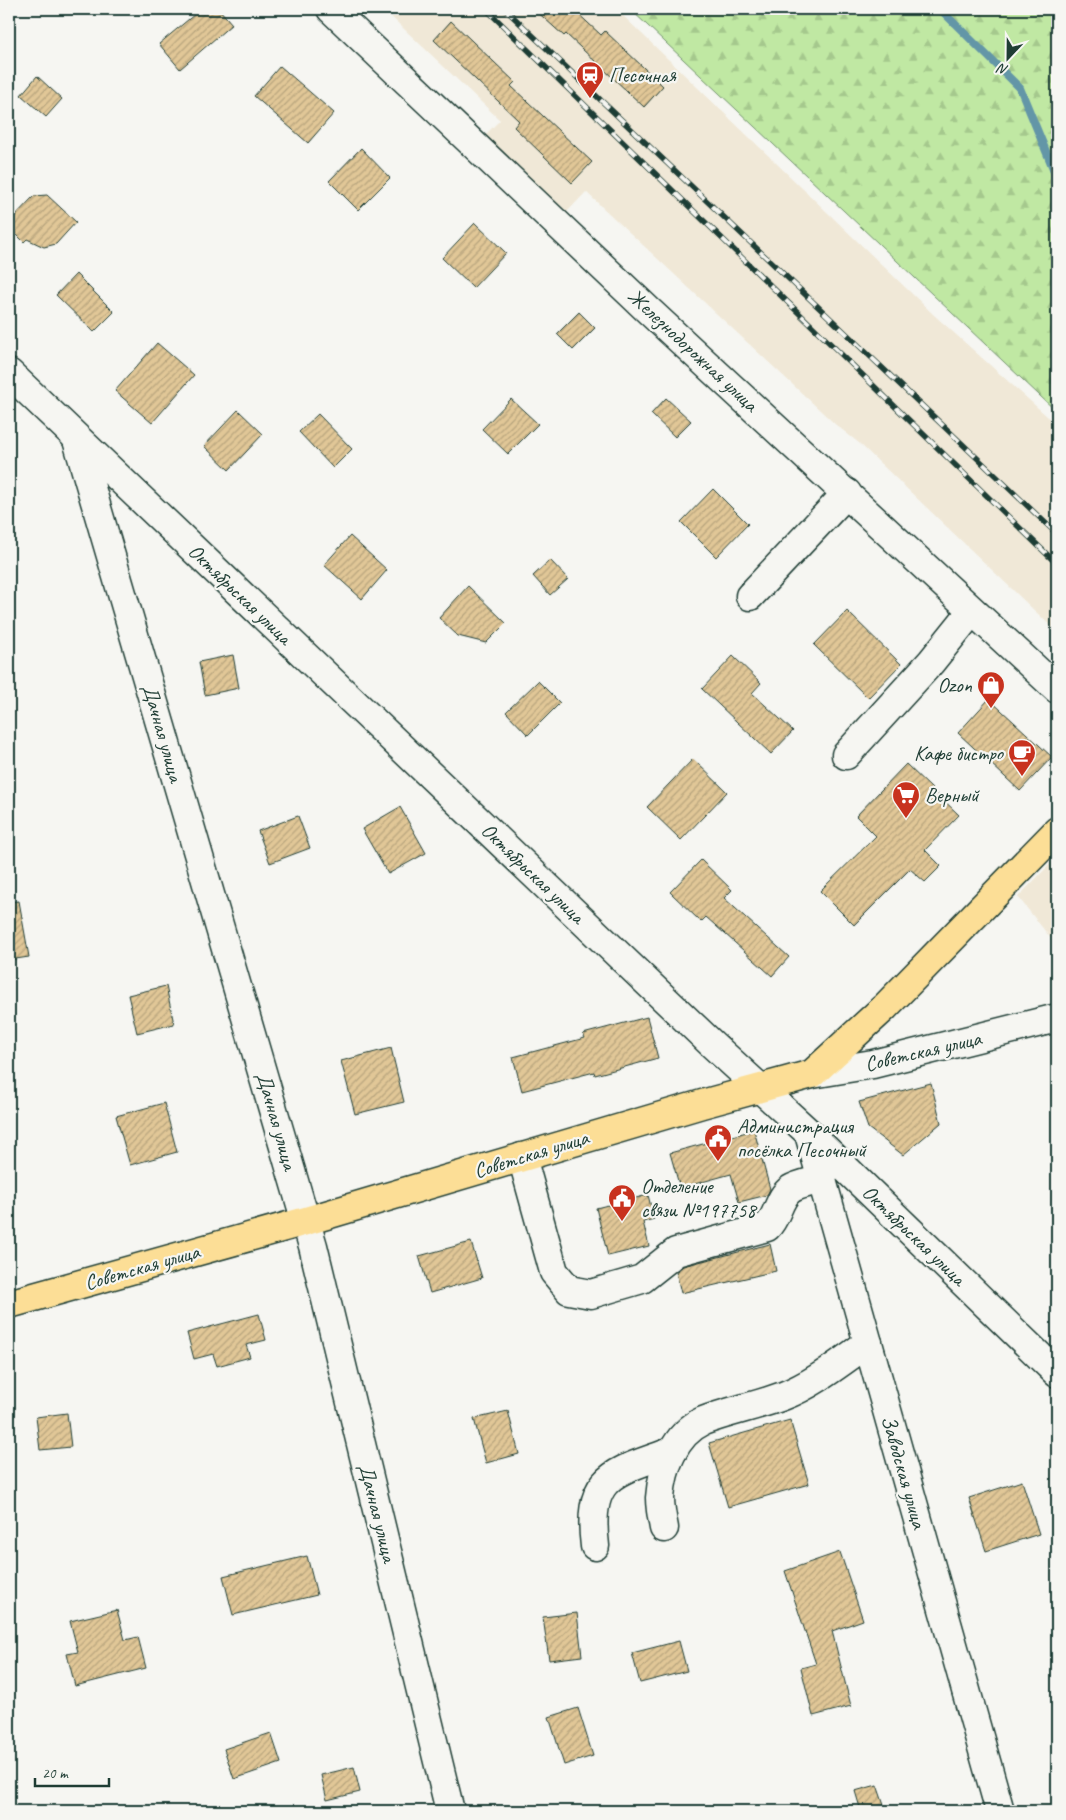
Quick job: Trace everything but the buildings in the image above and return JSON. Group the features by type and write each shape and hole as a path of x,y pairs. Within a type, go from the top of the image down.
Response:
{"main road":[{"path":"812,1074 856,1036 1057,831"},
{"name":"Советская улица","path":"9,1304 306,1221 812,1074"}],"street":[{"name":"Железнодорожная улица","path":"330,9 649,311 1057,689"},
{"name":"Октябрьская улица","path":"9,373 76,439 759,1088 809,1133 1057,1373"},
{"name":"Дачная улица","path":"76,439 306,1221 450,1811"},
{"path":"750,596 847,493"},
{"path":"846,755 931,662 972,611"},
{"name":"Советская улица","path":"812,1074 872,1064 1057,1018"},
{"name":"Заводская улица","path":"809,1133 1000,1811"},
{"path":"522,1157 554,1272 569,1290 591,1294 642,1280 676,1252 767,1227 774,1221 783,1200 792,1188 822,1179"},
{"path":"664,1528 660,1499 664,1473 673,1451 685,1433 702,1422 785,1395 826,1374 868,1344"},
{"path":"594,1546 593,1504 602,1486 613,1474 673,1451"}],"shaded area":[{"path":"383,9 616,9 934,315 1057,425 1057,632 859,443 836,425 586,192 567,212 485,135 500,120"},
{"path":"1057,857 1057,946 1018,897"}],"green space":[{"path":"630,9 1057,9 1057,412"}],"waterway":[{"path":"940,9 1020,88 1057,178"}],"railway":[{"path":"486,9 1057,564"},
{"path":"505,9 1057,534"}],"place":[{"name":"Песочная","path":"590,99"},
{"name":"Ozon","path":"991,709"},
{"name":"Кафе бистро","path":"1022,777"},
{"name":"Верный","path":"906,819"},
{"name":"Администрация посёлка Песочный","path":"718,1162"},
{"name":"Отделение связи №197758","path":"622,1222"}]}
